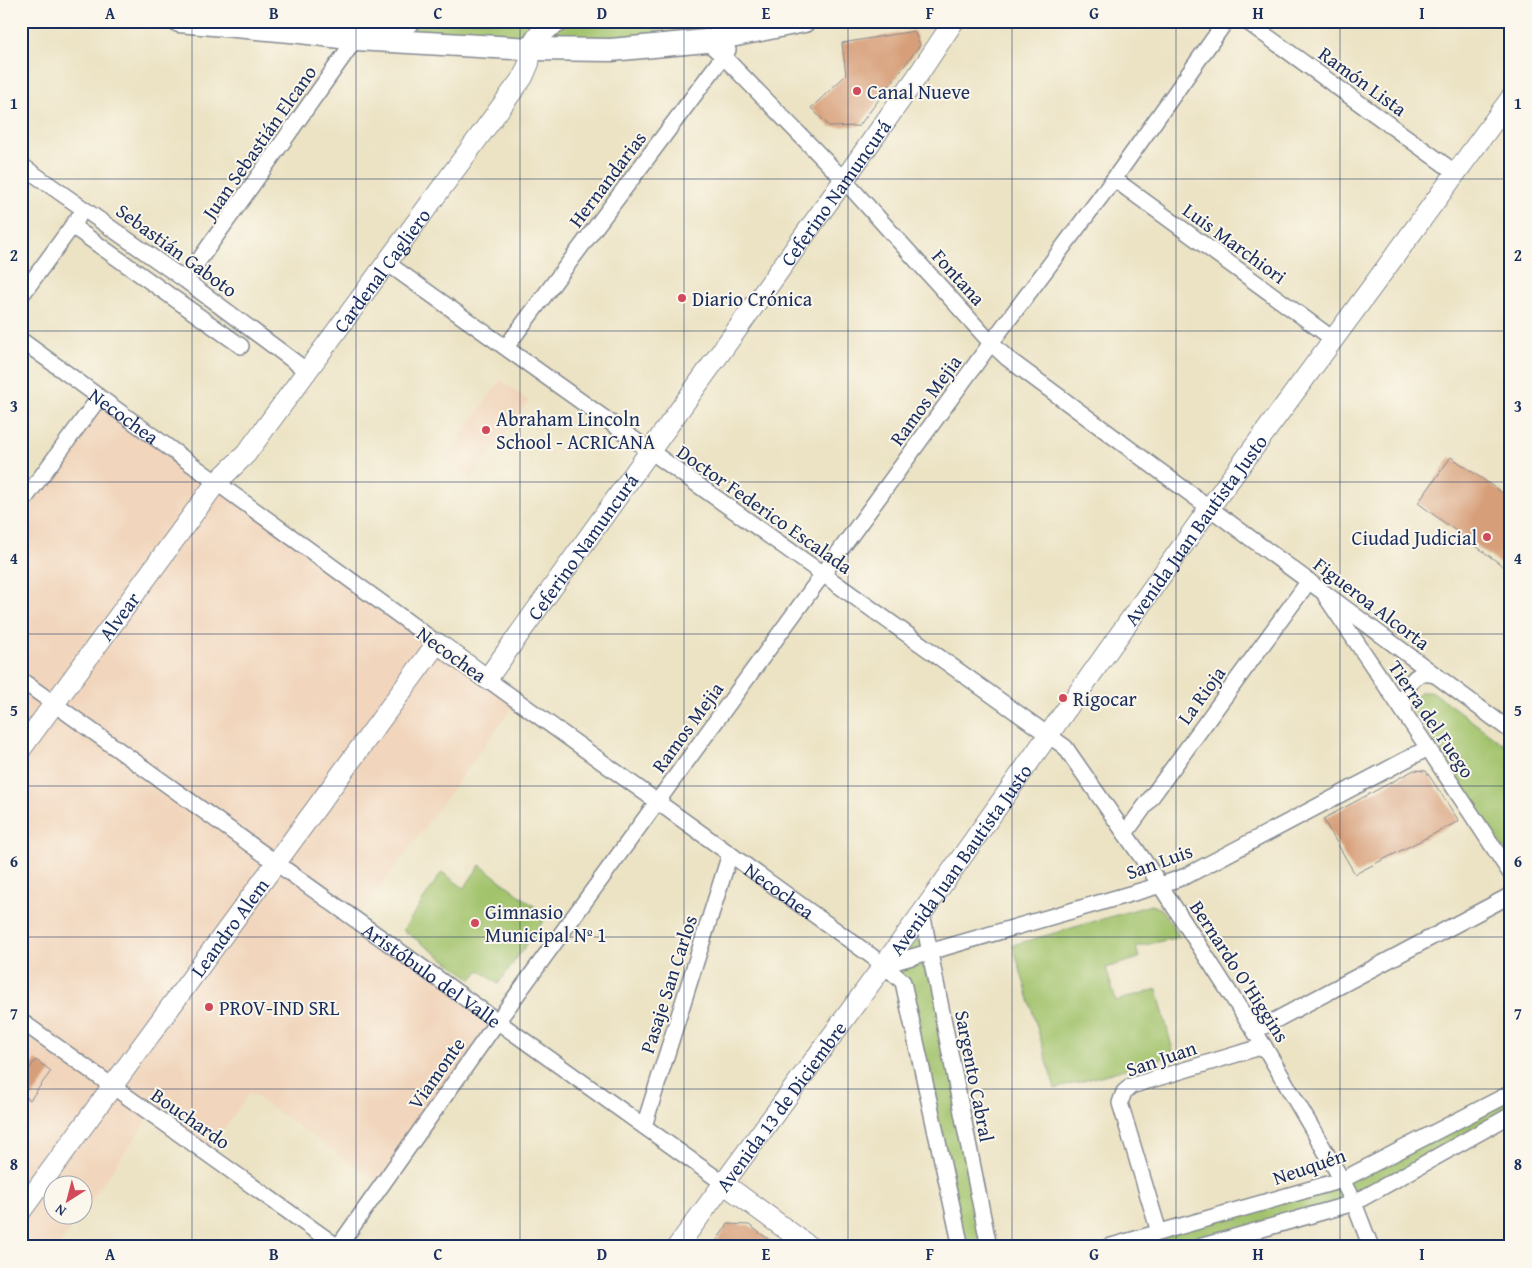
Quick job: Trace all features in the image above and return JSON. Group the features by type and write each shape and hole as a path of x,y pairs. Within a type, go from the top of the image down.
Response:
{"highway":[{"path":"179,21 301,32 360,32 531,49 611,50 706,41 804,21"},
{"path":"360,32 409,21"},
{"path":"531,49 543,30 558,21"}],"main road":[{"name":"Ceferino Namuncurá","path":"487,679 844,180 954,21"},
{"name":"Cardenal Cagliero","path":"216,483 246,454 523,77 529,63 531,49"},
{"name":"Avenida Juan Bautista Justo","path":"884,964 1210,507 1511,98"},
{"name":"Alvear","path":"21,749 216,483"},
{"name":"Necochea","path":"436,643 487,679"},
{"name":"Leandro Alem","path":"21,1211 436,643"},
{"name":"Avenida 13 de Diciembre","path":"677,1247 884,964"},
{"name":"Aristóbulo del Valle","path":"723,1183 810,1247"}],"street":[{"name":"Ramos Mejia","path":"657,802 991,343 1114,179 1226,21"},
{"name":"Ramón Lista","path":"1246,21 1456,173"},
{"name":"Juan Sebastián Elcano","path":"185,280 360,32"},
{"name":"Hernandarias","path":"506,348 740,34"},
{"name":"Fontana","path":"706,41 844,180 991,343 1007,358 1210,507"},
{"name":"Sebastián Gaboto","path":"21,165 185,280 307,370"},
{"name":"Luis Marchiori","path":"1114,179 1333,339"},
{"path":"21,296 85,210"},
{"path":"72,226 241,346"},
{"name":"Doctor Federico Escalada","path":"387,263 1048,735"},
{"name":"Necochea","path":"21,340 436,643"},
{"path":"26,497 99,398"},
{"name":"Figueroa Alcorta","path":"1210,507 1511,731"},
{"name":"Tierra del Fuego","path":"1314,584 1405,714 1511,874"},
{"name":"La Rioja","path":"1126,832 1314,584"},
{"path":"1405,714 1405,696 1414,679 1424,674 1435,675"},
{"name":"Necochea","path":"487,679 884,964 903,982 961,1247"},
{"name":"Aristóbulo del Valle","path":"21,680 723,1183"},
{"name":"Bernardo O'Higgins","path":"1048,735 1065,747 1126,832 1255,1031 1342,1180 1354,1203 1371,1247"},
{"name":"San Luis","path":"884,964 1161,885 1186,876 1428,748"},
{"name":"Viamonte","path":"338,1247 497,1022 657,802"},
{"name":"Pasaje San Carlos","path":"644,1126 730,854"},
{"path":"1255,1031 1511,895"},
{"name":"Sargento Cabral","path":"922,913 989,1247"},
{"name":"Bouchardo","path":"21,1021 338,1247"},
{"name":"San Juan","path":"1159,1232 1120,1103 1124,1092 1131,1086 1264,1046"},
{"name":"Neuquén","path":"1108,1247 1342,1180 1511,1092"},
{"path":"1199,1247 1354,1203 1511,1115"}],"shaded area":[{"name":"Abraham Lincoln School - ACRICANA","path":"501,380 529,401 471,479 444,459"},
{"path":"99,398 517,701 356,920 497,1022 382,1185 250,1092 206,1154 151,1115 92,1199 92,1176 42,1176 42,1226 73,1226 58,1247 21,1247 21,502"}],"green space":[{"path":"409,21 804,21 706,41 356,39"},
{"path":"1419,692 1433,692 1511,750 1511,860 1416,716 1410,705"},
{"name":"Gimnasio Municipal Nº 1","path":"480,865 547,916 498,984 480,970 472,979 403,930 442,872 464,888"},
{"path":"1151,905 1161,909 1180,937 1136,947 1139,958 1106,968 1116,1001 1157,989 1174,1055 1055,1089 1013,945"},
{"path":"922,913 989,1247 961,1247 903,982 884,965"},
{"path":"1511,1093 1511,1115 1354,1203 1199,1247 1108,1247 1342,1180"}],"building":[{"name":"Canal Nueve","path":"914,31 920,45 859,126 830,127 811,108 846,75 842,43"},
{"name":"Ciudad Judicial","path":"1451,457 1511,499 1511,572 1418,503"},
{"path":"1414,770 1426,771 1459,821 1355,874 1323,819"},
{"path":"36,1060 51,1071 30,1100 21,1093 21,1080"},
{"path":"728,1224 749,1225 779,1247 712,1247"}],"place":[{"name":"Canal Nueve","path":"857,91"},
{"name":"Diario Crónica","path":"682,298"},
{"name":"Abraham Lincoln School - ACRICANA","path":"486,430"},
{"name":"Ciudad Judicial","path":"1487,537"},
{"name":"Rigocar","path":"1063,698"},
{"name":"Gimnasio Municipal Nº 1","path":"475,923"},
{"name":"PROV-IND SRL","path":"209,1007"}]}
